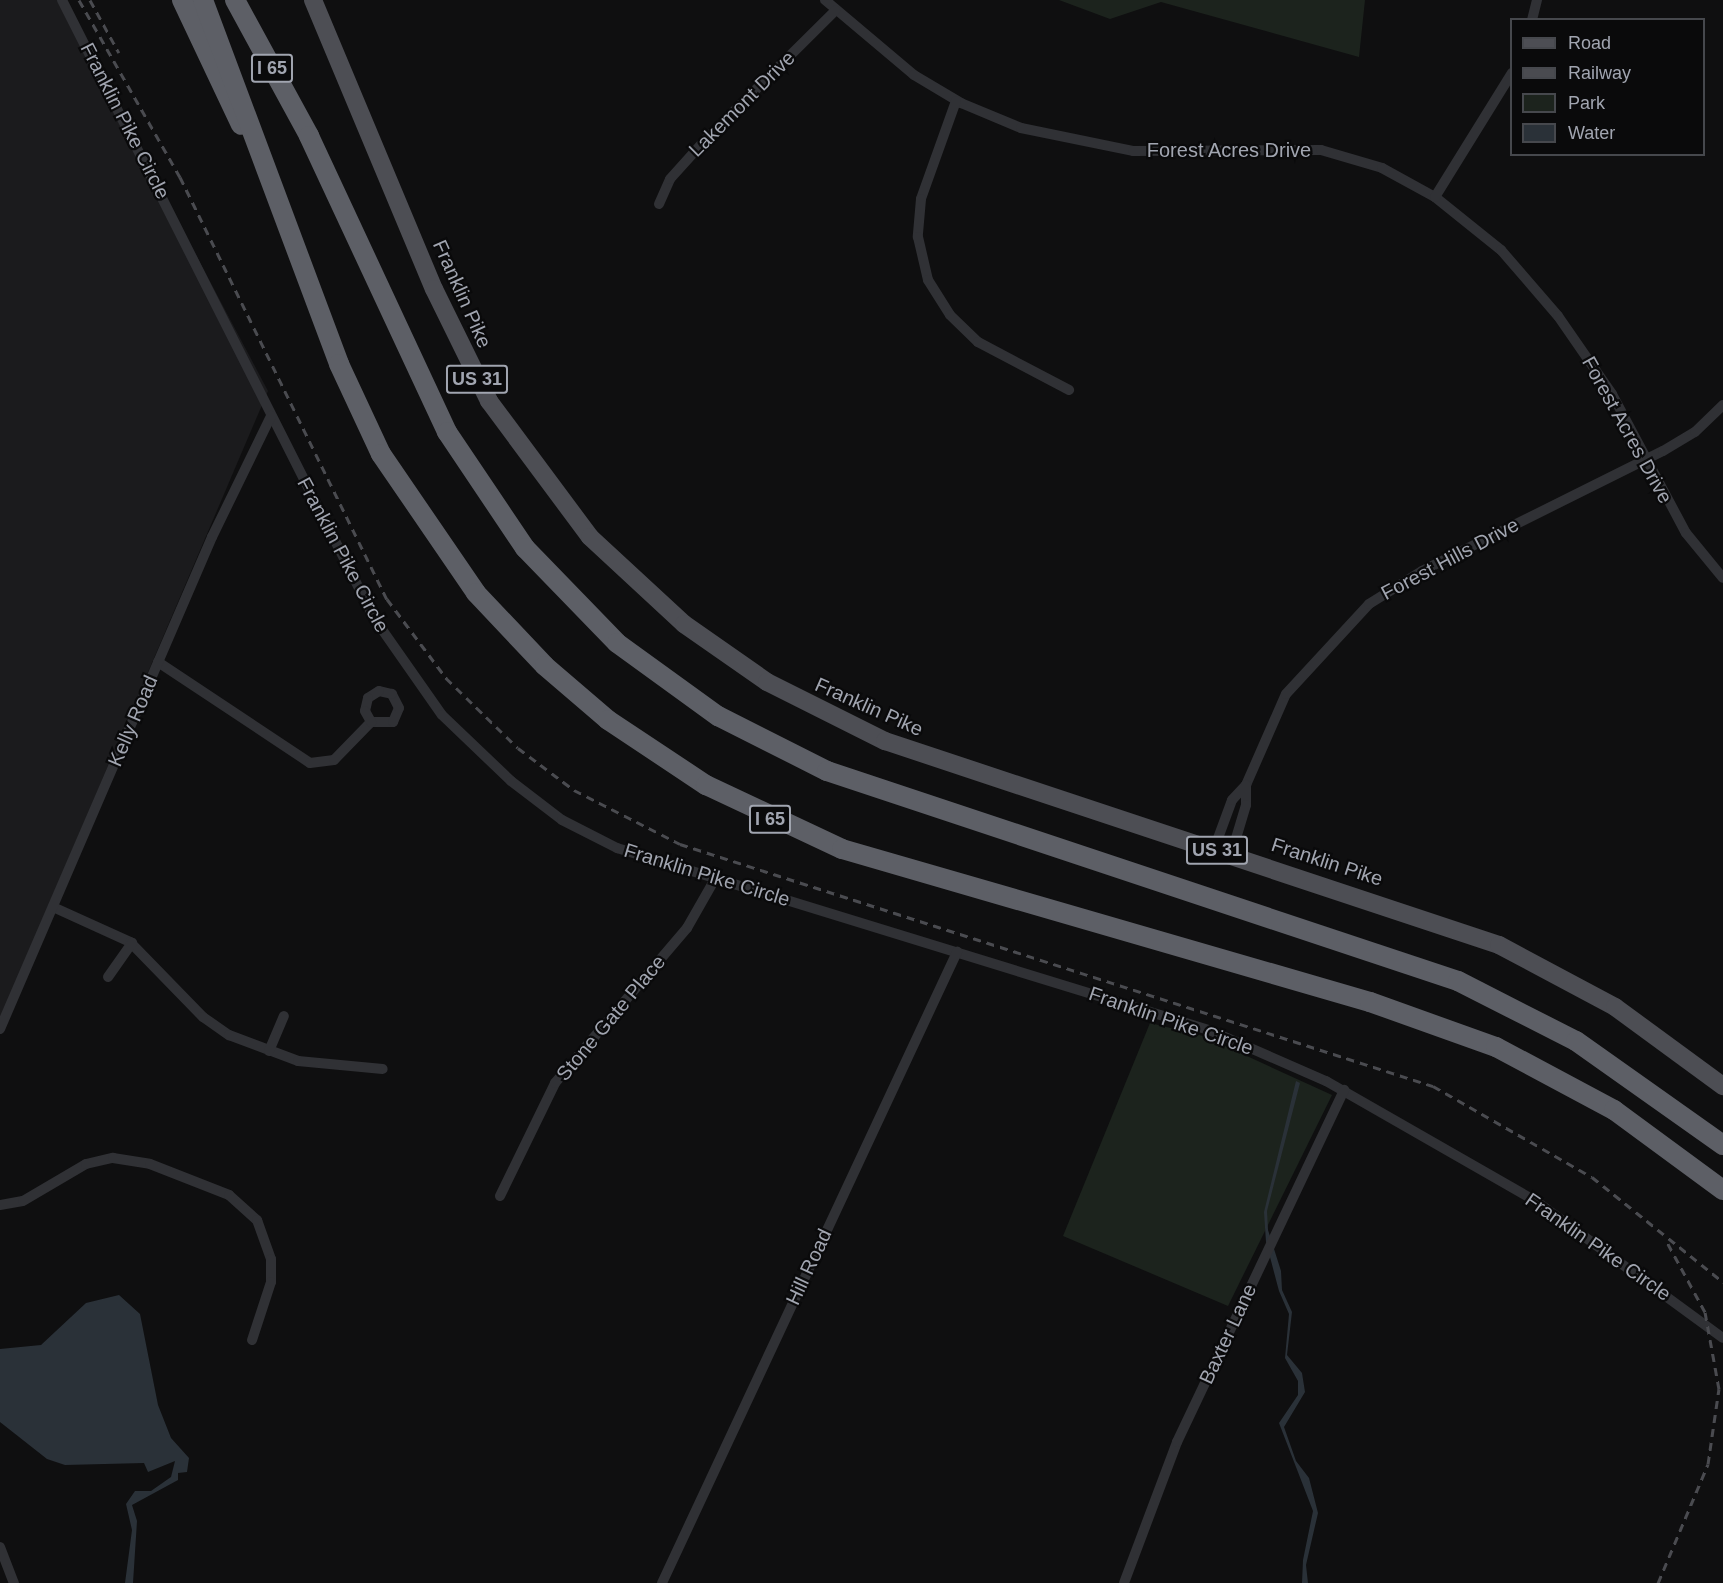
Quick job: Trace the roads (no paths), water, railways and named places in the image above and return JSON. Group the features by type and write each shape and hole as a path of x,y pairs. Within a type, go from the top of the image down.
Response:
{"highway":[{"path":"182,0 280,208"},
{"name":"I 65","path":"203,0 348,386 425,527 520,642 595,710 663,759 765,816 858,854 1370,1002 1473,1038 1600,1101 1723,1190"},
{"name":"I 65","path":"236,0 309,136 447,432 525,548 617,643 718,716 827,771 1458,981 1576,1041 1723,1145"}],"main road":[{"name":"Franklin Pike","path":"313,0 480,384 561,503 638,585 735,661 846,724 943,762 1426,917 1524,956 1615,1007 1723,1086"}],"street":[{"name":"Franklin Pike Circle","path":"62,0 374,618 456,731 528,795 587,835 715,879 1209,1030 1344,1090 1537,1202 1723,1338"},
{"name":"Forest Acres Drive","path":"825,0 877,49 956,101 1027,130 1109,148 1331,152 1382,168 1436,197 1491,240 1547,301 1602,378 1686,533 1723,578"},
{"path":"1532,18 1537,0"},
{"name":"Lakemont Drive","path":"659,204 670,179 706,138 835,11"},
{"path":"1436,197 1510,76"},
{"path":"956,101 921,199 918,237 928,280 950,315 978,342 1069,390"},
{"name":"Forest Hills Drive","path":"1222,852 1232,800 1246,785 1286,694 1369,604 1422,571 1646,460 1695,432 1723,405"},
{"name":"Kelly Road","path":"0,1029 158,662 271,416"},
{"path":"158,662 310,763 334,760 371,722"},
{"name":"Forest Hills Drive","path":"1222,852 1246,805 1246,785"},
{"name":"Stone Gate Place","path":"500,1196 555,1083 687,928 715,879"},
{"path":"53,908 132,943 210,1023 269,1051 311,1063 383,1069"},
{"path":"108,978 132,943"},
{"name":"Hill Road","path":"662,1583 957,952"},
{"path":"269,1051 284,1016"},
{"name":"Baxter Lane","path":"1124,1583 1177,1442 1274,1245 1344,1090"},
{"path":"0,1205 22,1201 79,1167 113,1158 150,1164 229,1195 257,1220 271,1259 271,1282 252,1340"},
{"path":"0,1547 14,1583"}],"water":[{"path":"1296,1081 1300,1083 1267,1211 1268,1230 1281,1271 1282,1290 1292,1312 1287,1355 1302,1373 1305,1392 1284,1427 1296,1461 1309,1478 1318,1513 1306,1565 1308,1583 1302,1583 1303,1560 1313,1511 1279,1423 1298,1395 1298,1381 1285,1358 1289,1314 1279,1291 1266,1242 1264,1212"},
{"path":"119,1295 140,1314 158,1405 171,1438 189,1458 187,1472 178,1473 178,1480 132,1505 137,1521 133,1583 125,1583 132,1530 126,1504 135,1491 151,1491 171,1477 175,1461 148,1472 144,1463 65,1465 47,1459 0,1422 0,1349 41,1345 86,1303"}],"railway":[{"path":"79,0 180,177 387,599 446,678 518,748 574,790 680,844 1433,1086 1592,1177 1723,1282"},
{"path":"90,0 119,53"},
{"path":"1658,1583 1708,1464 1719,1389 1705,1312 1667,1242"}]}
